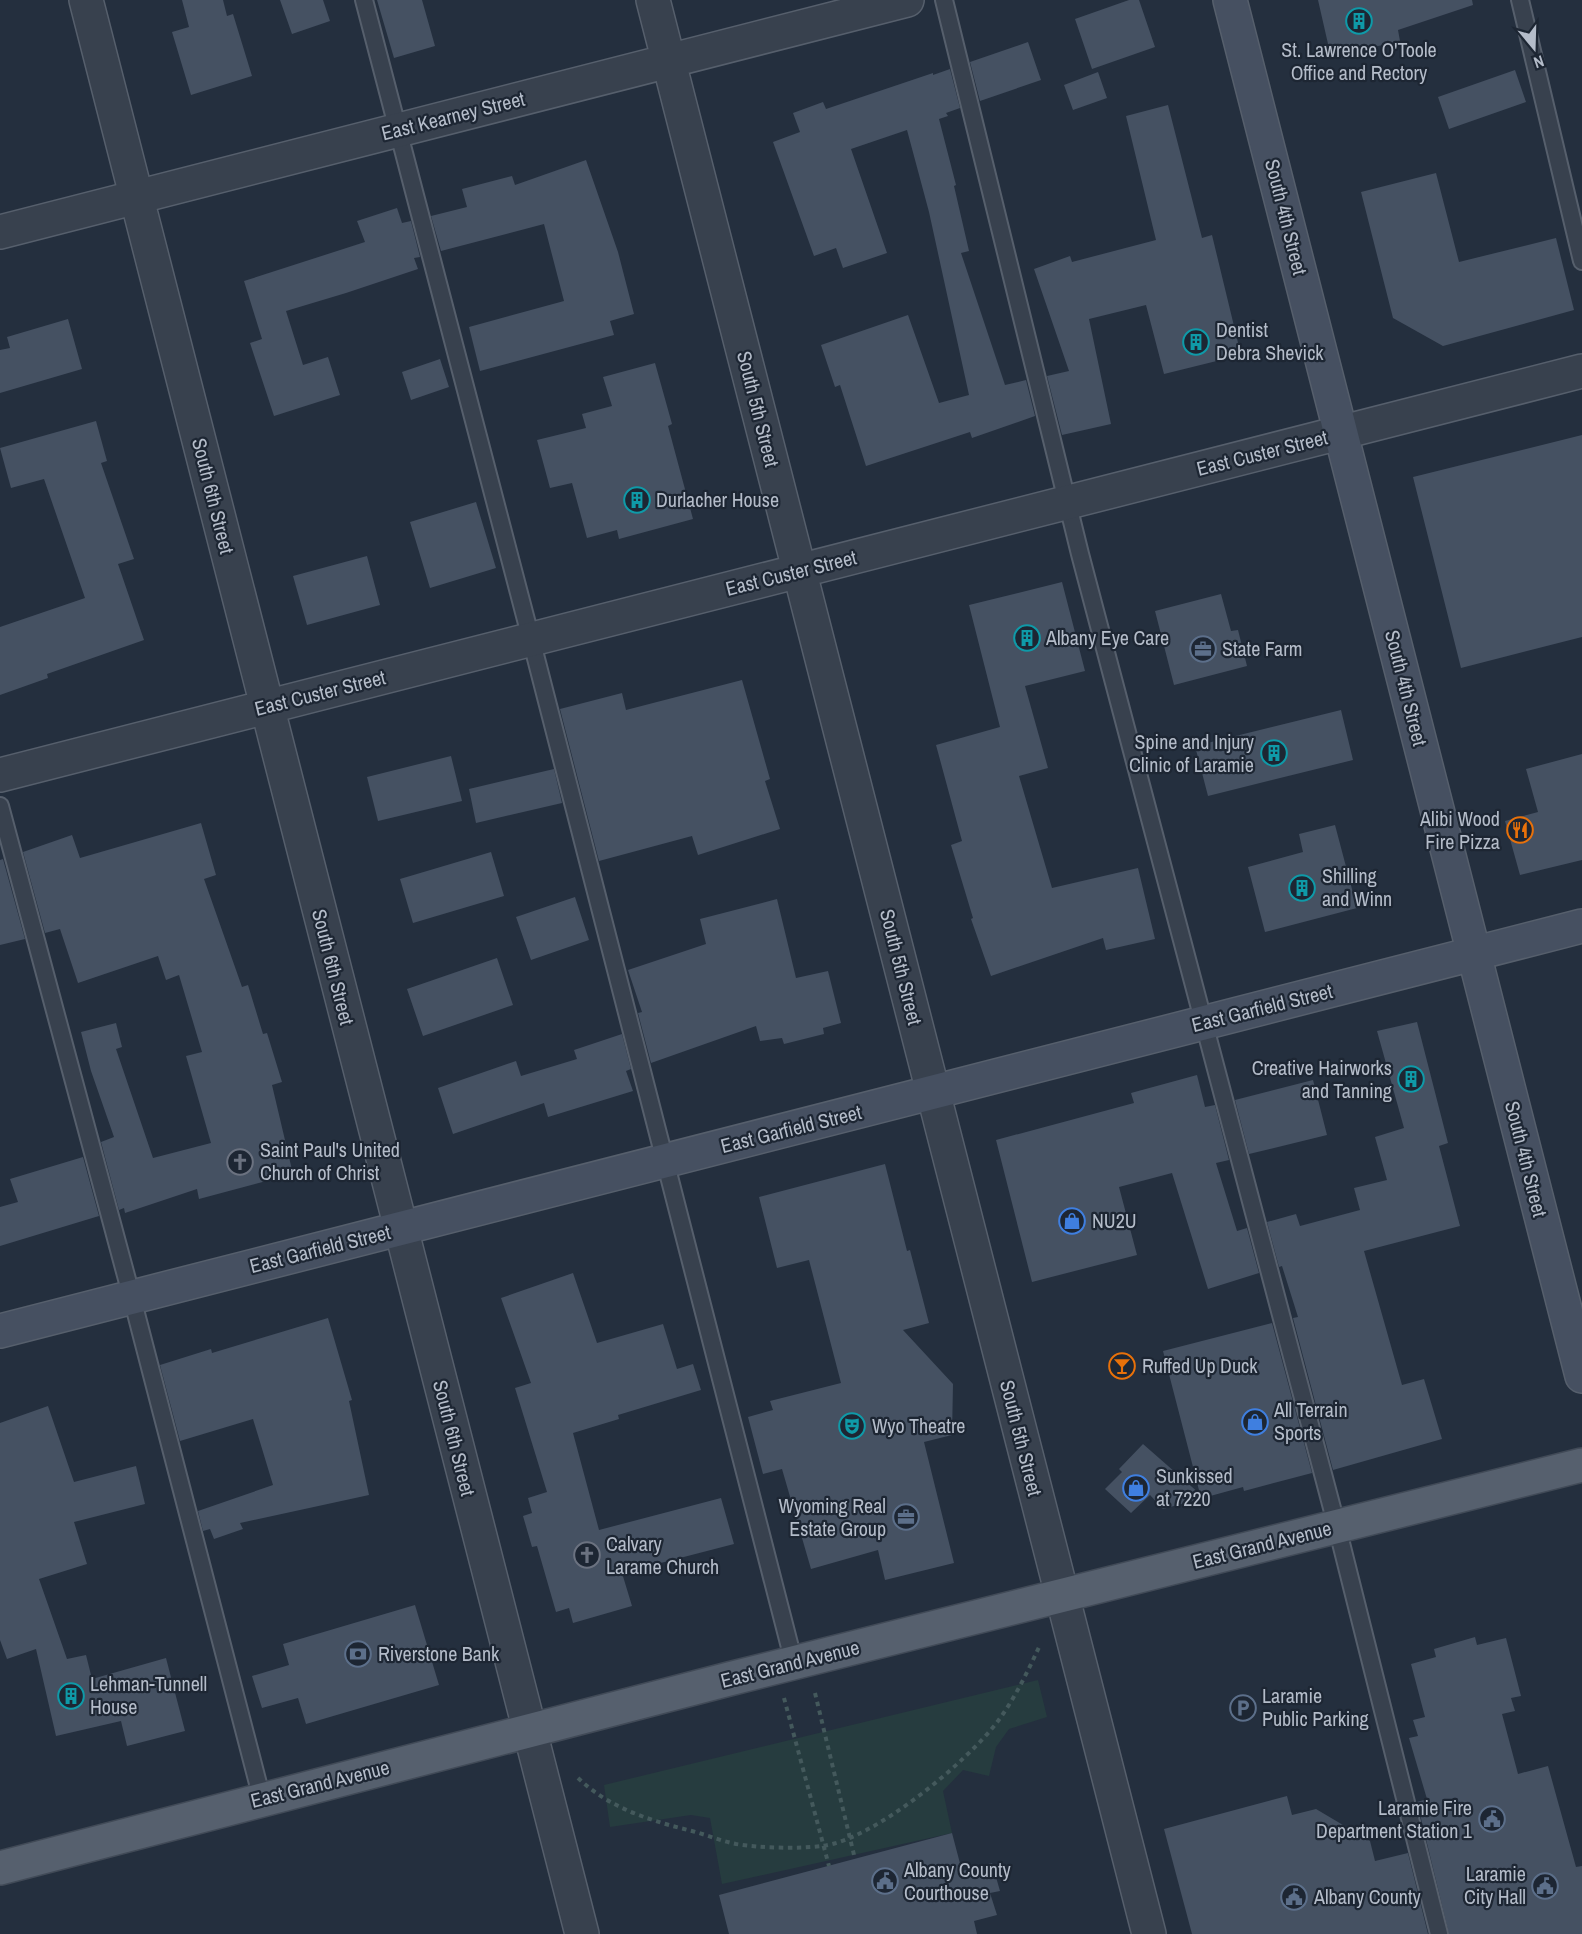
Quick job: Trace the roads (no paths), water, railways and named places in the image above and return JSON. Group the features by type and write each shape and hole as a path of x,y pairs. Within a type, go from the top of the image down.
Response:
{"main road":[{"name":"East Grand Avenue","path":"0,1868 530,1730 1582,1465"}],"street":[{"name":"South 6th Street","path":"86,0 582,1934"},
{"name":"South 5th Street","path":"653,0 1149,1934"},
{"name":"East Kearney Street","path":"0,232 907,0"},
{"name":"South 4th Street","path":"1230,0 1582,1376"},
{"name":"East Custer Street","path":"0,775 1582,371"},
{"name":"East Garfield Street","path":"0,1332 1582,926"}],"lane":[{"path":"364,0 531,639 792,1664"},
{"path":"944,0 1068,502 1337,1527 1439,1934"},
{"path":"1520,0 1582,261"},
{"path":"0,807 132,1298 262,1799"}],"place":[{"name":"St. Lawrence O'Toole Office and Rectory","path":"1359,21"},
{"name":"Dentist Debra Shevick","path":"1196,342"},
{"name":"Durlacher House","path":"637,500"},
{"name":"Albany Eye Care","path":"1027,638"},
{"name":"State Farm","path":"1203,649"},
{"name":"Spine and Injury Clinic of Laramie","path":"1274,753"},
{"name":"Alibi Wood Fire Pizza","path":"1520,830"},
{"name":"Shilling and Winn","path":"1302,888"},
{"name":"Creative Hairworks and Tanning","path":"1411,1079"},
{"name":"Saint Paul's United Church of Christ","path":"240,1162"},
{"name":"NU2U","path":"1072,1221"},
{"name":"Ruffed Up Duck","path":"1122,1366"},
{"name":"All Terrain Sports","path":"1255,1422"},
{"name":"Wyo Theatre","path":"852,1426"},
{"name":"Sunkissed at 7220","path":"1136,1488"},
{"name":"Wyoming Real Estate Group","path":"906,1517"},
{"name":"Calvary Larame Church","path":"587,1555"},
{"name":"Riverstone Bank","path":"358,1654"},
{"name":"Lehman-Tunnell House","path":"71,1696"},
{"name":"Laramie Public Parking","path":"1243,1708"},
{"name":"Laramie Fire Department Station 1","path":"1492,1819"},
{"name":"Albany County Courthouse","path":"885,1881"},
{"name":"Laramie City Hall","path":"1545,1886"},
{"name":"Albany County","path":"1294,1897"}]}
